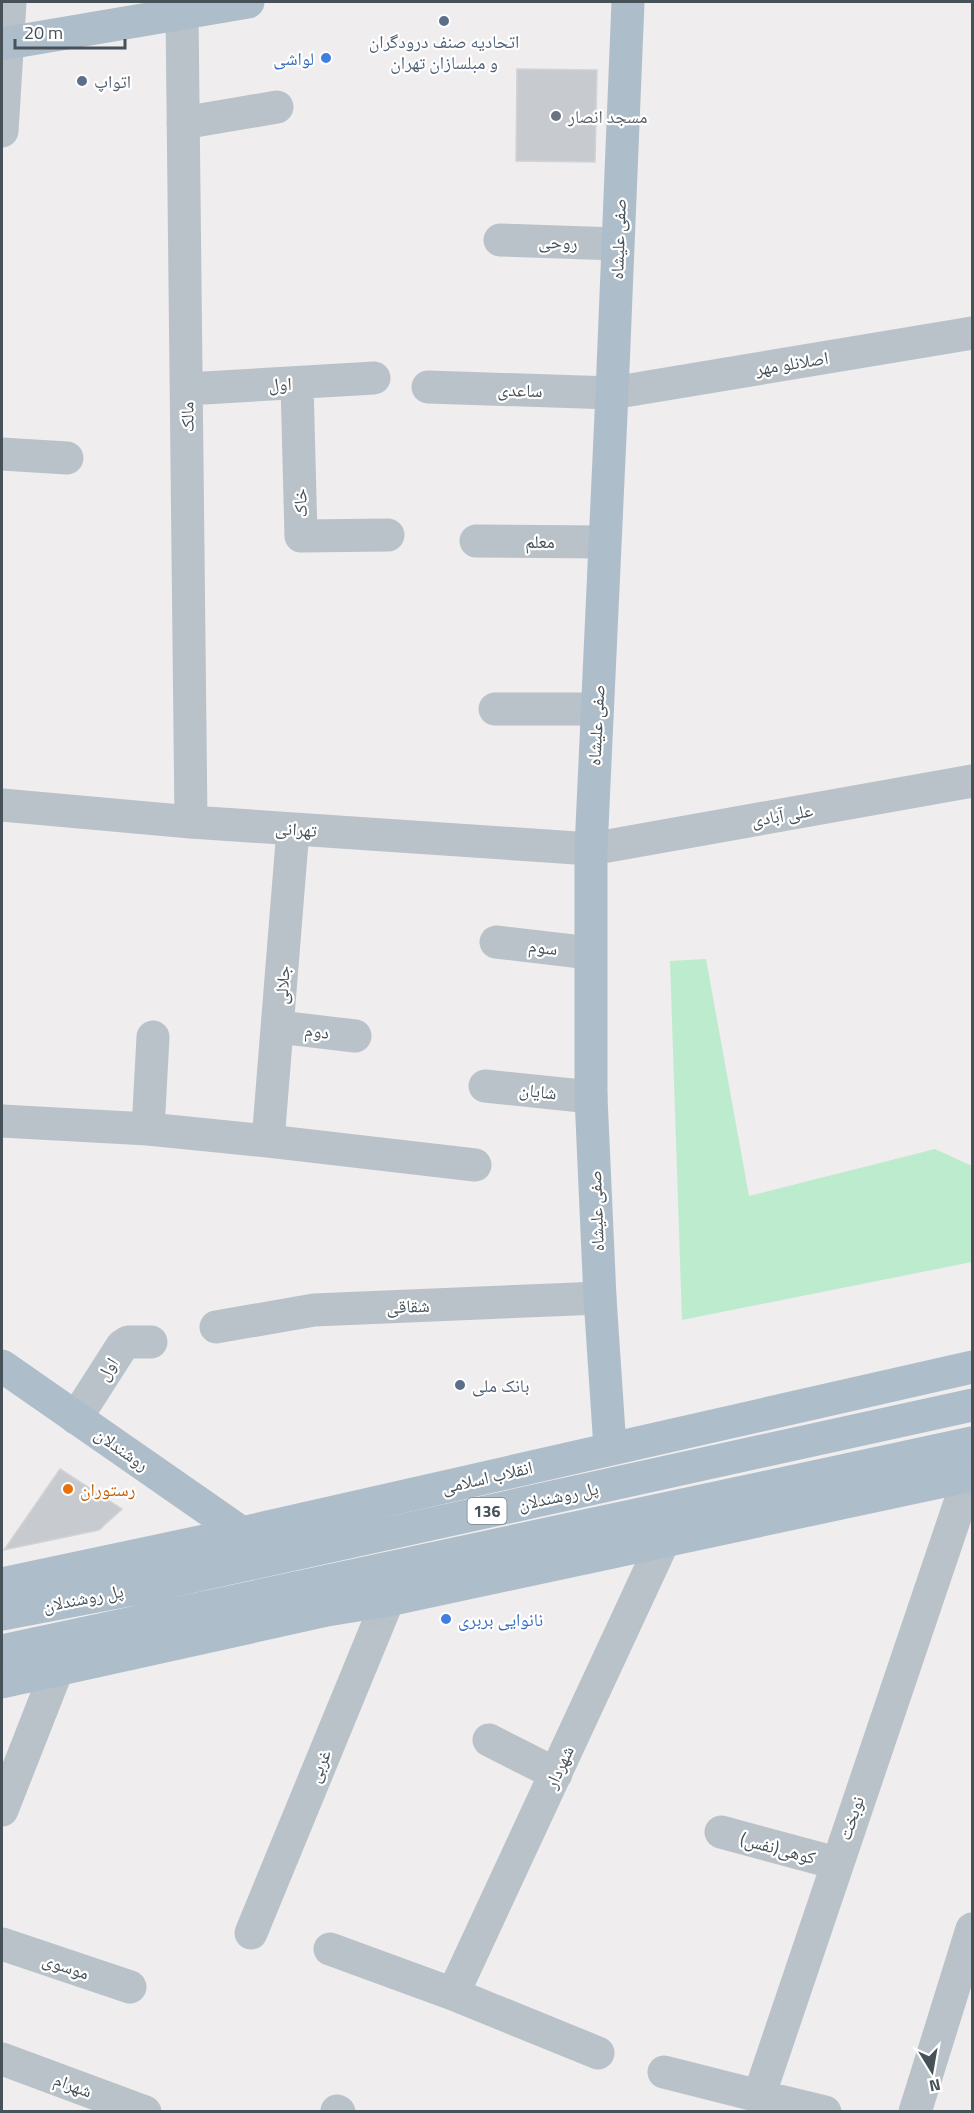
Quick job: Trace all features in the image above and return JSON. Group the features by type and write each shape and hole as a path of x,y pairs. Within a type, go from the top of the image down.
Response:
{"main road":[{"path":"5,43 192,8 248,2"},
{"name":"صفی علیشاه","path":"610,1448 600,1298 591,1096 591,849 628,2"},
{"name":"روشندلان","path":"2,1366 242,1533 327,1610"},
{"name":"انقلاب اسلامی","path":"2,1584 242,1533 972,1367"},
{"name":"پل روشندلان","path":"2,1614 142,1587 972,1405"},
{"path":"806,1406 792,1426 801,1493 824,1507"},
{"name":"پل روشندلان","path":"2,1651 972,1443"},
{"path":"2,1682 327,1610 384,1600 970,1475"},
{"path":"371,1503 357,1515 348,1528 345,1556 348,1568 355,1580 384,1600"},
{"path":"72,1570 99,1569 123,1573 143,1587 148,1600 148,1617 136,1635 97,1661"}],"street":[{"path":"2,130 5,43 10,2"},
{"name":"مالک","path":"191,822 183,123 192,8"},
{"path":"183,123 277,107"},
{"name":"روحی","path":"500,240 617,244"},
{"name":"اصلانلو مهر","path":"612,393 972,333"},
{"name":"اول","path":"187,389 374,378"},
{"name":"خاک","path":"297,382 301,536 388,535"},
{"name":"ساعدی","path":"428,387 612,393"},
{"path":"2,454 67,458"},
{"name":"معلم","path":"476,541 604,542"},
{"path":"495,709 597,709"},
{"name":"علی آبادی","path":"591,849 972,781"},
{"name":"تهرانی","path":"2,805 191,822 591,849"},
{"name":"جلالی","path":"268,1141 293,829"},
{"name":"سوم","path":"496,942 590,952"},
{"name":"دوم","path":"279,1026 355,1036"},
{"path":"148,1129 153,1037"},
{"name":"شایان","path":"485,1086 591,1096"},
{"path":"2,1121 148,1129 475,1166"},
{"name":"شقاقی","path":"216,1327 314,1310 600,1298"},
{"name":"اول","path":"76,1418 122,1346 128,1342 151,1342"},
{"name":"نوبخت","path":"759,2096 836,1863 970,1475"},
{"name":"شهردار","path":"453,1994 664,1540"},
{"name":"غربی","path":"251,1933 384,1600"},
{"path":"2,1810 57,1670"},
{"path":"489,1740 556,1774"},
{"name":"کوهی(نفس)","path":"721,1832 836,1863"},
{"path":"915,2112 972,1929"},
{"name":"موسوی","path":"2,1944 130,1987"},
{"path":"330,1949 453,1994 598,2053"},
{"name":"شهرام","path":"2,2059 144,2112"},
{"path":"664,2072 825,2112"}],"green space":[{"path":"706,959 749,1196 935,1149 972,1166 972,1262 682,1320 670,961"}],"building":[{"name":"مسجد انصار","path":"517,69 597,70 595,162 516,161"},
{"name":"رستوران","path":"60,1469 122,1509 99,1530 4,1550"}],"place":[{"name":"اتحادیه صنف درودگران و مبلسازان تهران","path":"444,21"},
{"name":"لواشی","path":"326,58"},
{"name":"اتواپ","path":"82,81"},
{"name":"مسجد انصار","path":"556,116"},
{"name":"بانک ملی","path":"460,1385"},
{"name":"رستوران","path":"68,1489"},
{"name":"نانوایی بربری","path":"446,1619"}]}
